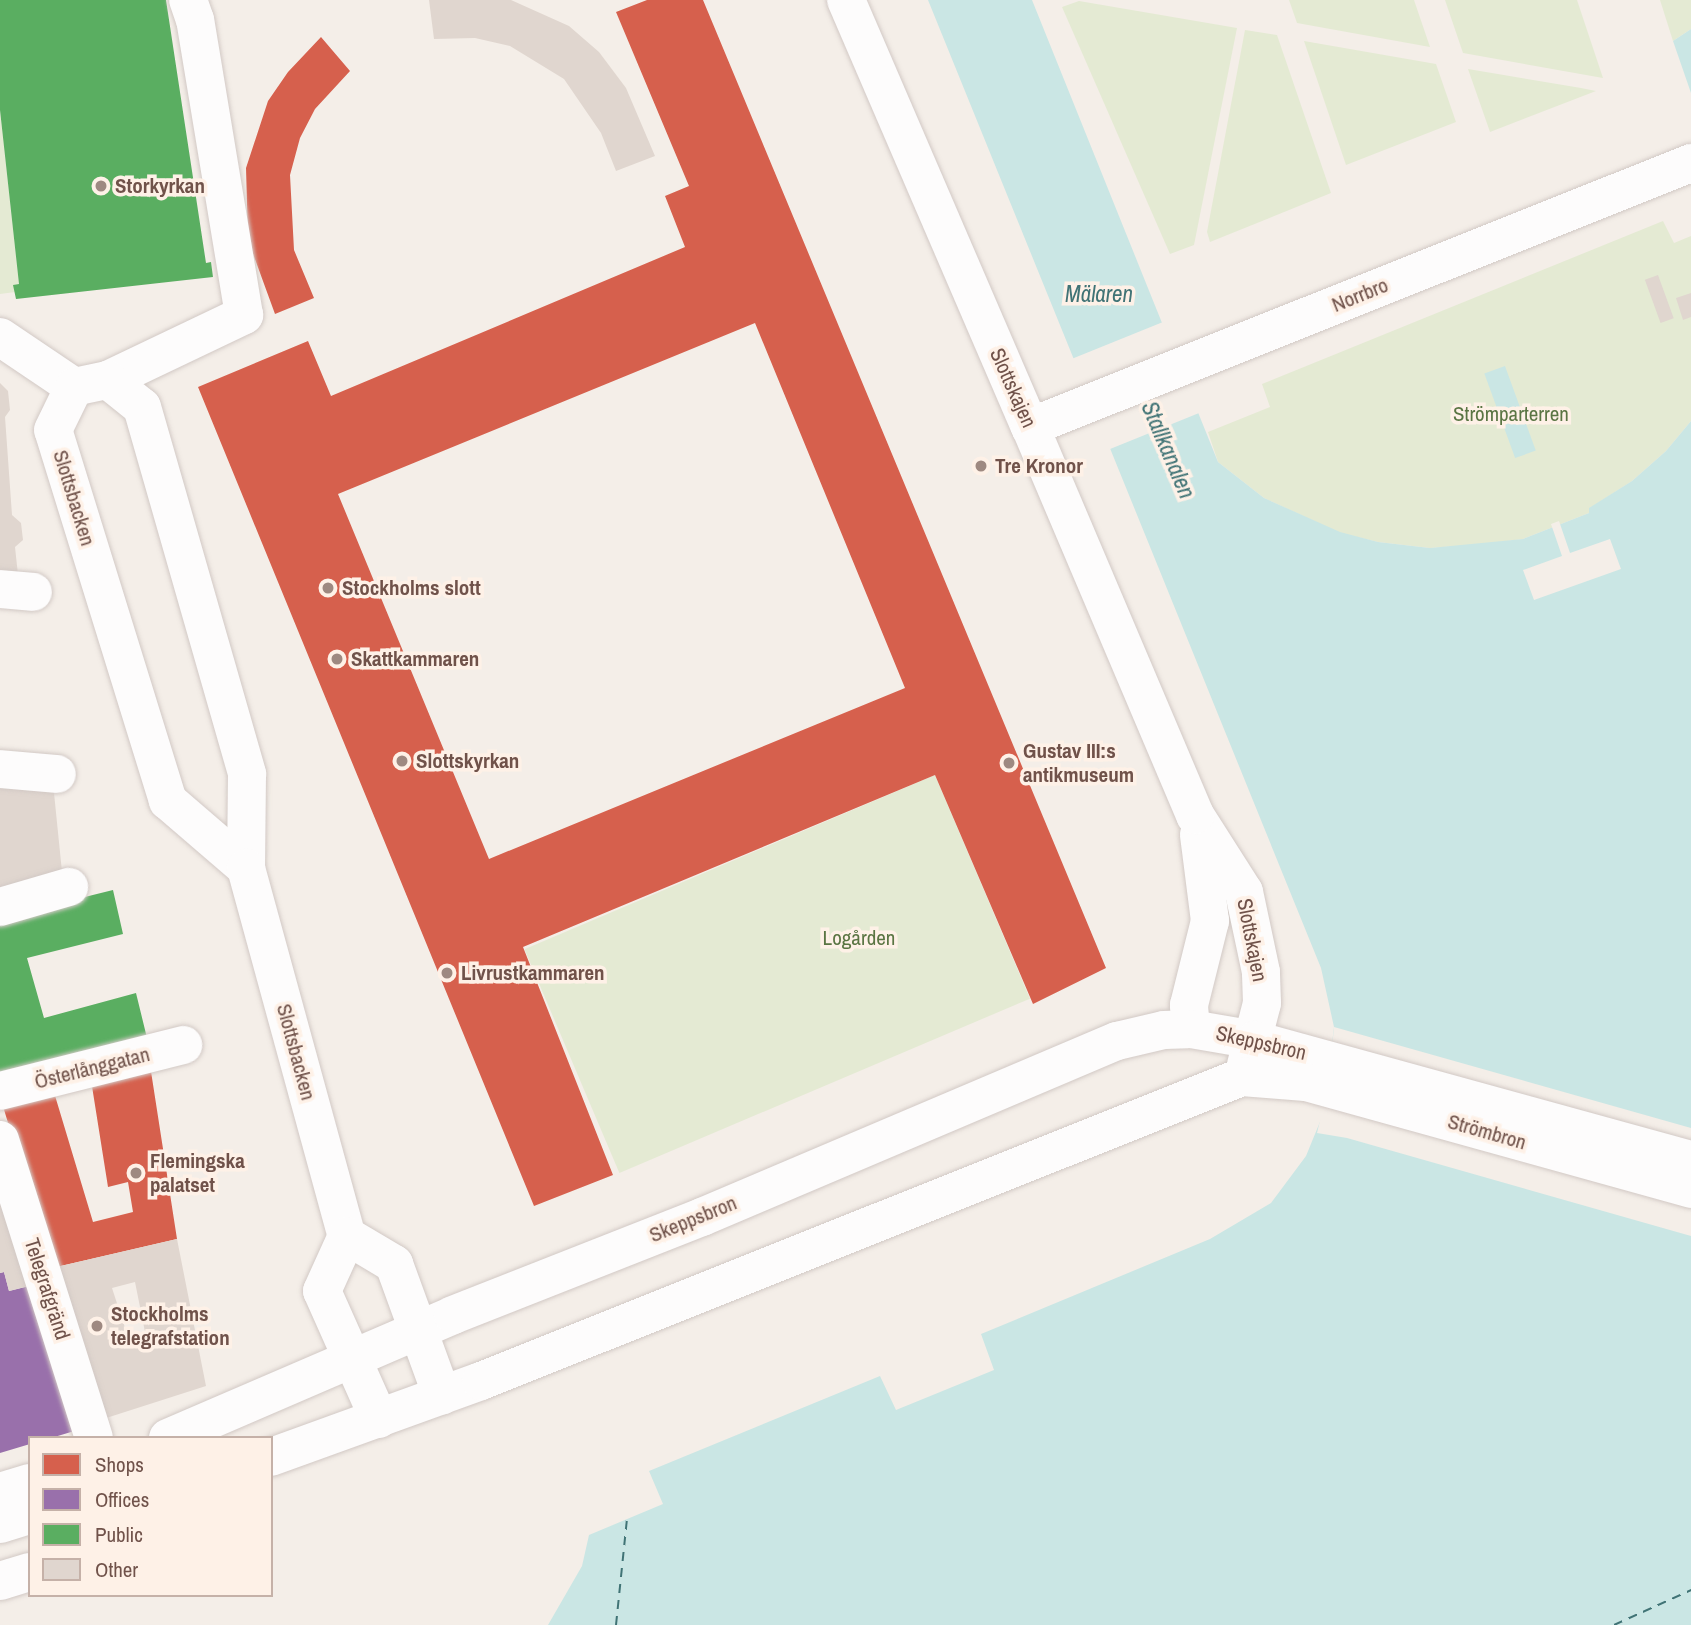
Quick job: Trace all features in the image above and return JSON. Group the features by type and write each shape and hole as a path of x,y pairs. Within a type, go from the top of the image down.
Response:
{"street":[{"path":"1,337 91,384 244,315 195,20 188,0"},
{"name":"Slottskajen","path":"846,0 1195,815 1244,892 1261,972 1262,1003 1255,1040 1242,1077"},
{"name":"Norrbro","path":"1030,427 1089,401 1182,367 1691,163"},
{"name":"Slottsbacken","path":"246,868 168,801 53,430 91,384 142,407 247,774 246,868 347,1236"},
{"path":"0,769 57,774"},
{"name":"Slottskajen","path":"1191,1029 1189,1005 1210,921 1195,815"},
{"path":"0,907 69,887"},
{"name":"Skeppsbron","path":"1191,1029 1210,1052 1242,1077"},
{"name":"Skeppsbron","path":"184,1434 418,1330 702,1217 1117,1041 1191,1029 1255,1040 1329,1074"},
{"name":"Österlånggatan","path":"0,1091 183,1045"},
{"name":"Strömbron","path":"1283,1078 1329,1074 1691,1160"},
{"name":"Strömbron","path":"1329,1074 1691,1189"},
{"name":"Skeppsbron","path":"273,1456 442,1396 1242,1077 1283,1078"},
{"name":"Telegrafgränd","path":"0,1140 93,1436"},
{"path":"379,1419 322,1291 347,1236 394,1264 442,1396"},
{"path":"0,1492 28,1484"},
{"path":"0,1524 28,1516"},
{"path":"0,1541 28,1533"},
{"path":"0,1581 28,1573"}],"green space":[{"path":"1289,0 1414,0 1430,47 1297,23"},
{"path":"1445,0 1577,0 1603,78 1463,53"},
{"path":"1660,0 1691,0 1691,29 1673,41"},
{"path":"1079,1 1237,28 1194,245 1170,254 1062,7"},
{"path":"1245,30 1277,35 1331,193 1210,242 1207,232"},
{"path":"1304,41 1436,64 1456,122 1346,165"},
{"path":"1468,69 1581,88 1596,91 1490,132"},
{"path":"0,110 19,284 14,285 15,292 0,294"},
{"name":"Strömparterren","path":"1663,221 1674,243 1691,236 1691,421 1666,451 1632,481 1590,508 1589,513 1523,539 1430,548 1378,542 1340,533 1264,498 1218,462 1208,432 1270,407 1262,384"},
{"name":"Logården","path":"935,775 1030,999 619,1173 524,949"}],"water":[{"path":"928,0 1032,0 1218,462 1264,498 1340,532 1378,542 1430,548 1523,539 1589,513 1589,508 1632,481 1666,451 1691,421 1691,1625 548,1625 582,1566 589,1535 663,1504 649,1471 880,1376 896,1410 994,1370 981,1334 1210,1239 1271,1203 1306,1156 1324,1112 1334,1027 1321,968"},
{"path":"1691,29 1691,93 1673,41"},
{"path":"1505,366 1536,451 1515,458 1484,374"}],"pier":[{"path":"1163,322 1200,413 1109,450 1072,359"},
{"path":"1559,521 1570,553 1610,539 1621,569 1534,600 1523,570 1562,556 1551,524"},
{"path":"1334,1027 1691,1128 1691,1236 1347,1138 1317,1133 1328,1088"}],"building: Shops":[{"name":"Stockholms slott","path":"647,0 703,0 1106,968 1033,1004 935,775 523,947 613,1175 534,1206 198,387 308,341 331,396 685,247 665,196 689,186 616,12","holes":["755,323 905,688 489,859 338,494"]},
{"path":"321,37 350,71 315,109 300,138 290,175 294,250 314,298 275,314 248,240 246,168 268,101 288,72"},
{"name":"Flemingska palatset","path":"150,1065 177,1239 52,1268 2,1103 53,1089 93,1222 133,1212 128,1182 108,1187 91,1080"}],"building: Offices":[{"path":"4,1272 9,1291 37,1284 81,1429 58,1436 28,1436 28,1445 0,1453 0,1273"}],"building: Public":[{"name":"Storkyrkan","path":"0,0 166,0 206,263 211,262 213,277 16,299 13,285 19,284 0,110"},
{"path":"113,890 123,934 27,958 44,1018 136,993 147,1038 0,1081 0,918"}],"building: Other":[{"path":"429,0 511,0 569,26 599,52 626,88 655,156 616,171 601,133 564,79 510,46 475,38 434,39"},
{"path":"1658,275 1674,318 1661,323 1645,280"},
{"path":"1691,293 1691,317 1683,320 1676,298"},
{"path":"0,383 8,391 10,410 5,417 12,515 21,523 23,540 15,547 18,575 0,574"},
{"path":"0,778 53,783 63,882 0,899"},
{"path":"0,1168 37,1284 9,1291 4,1272 0,1273"},
{"name":"Stockholms telegrafstation","path":"177,1239 206,1386 100,1420 52,1268","holes":["135,1282 145,1332 128,1337 112,1288"]}],"ferry route":[{"path":"616,1625 627,1519"},
{"path":"1614,1625 1691,1590"}],"place":[{"name":"Storkyrkan","path":"101,186"},
{"name":"Tre Kronor","path":"981,466"},
{"name":"Stockholms slott","path":"328,588"},
{"name":"Skattkammaren","path":"337,659"},
{"name":"Slottskyrkan","path":"402,761"},
{"name":"Gustav III:s antikmuseum","path":"1009,763"},
{"name":"Livrustkammaren","path":"447,973"},
{"name":"Flemingska palatset","path":"136,1173"},
{"name":"Stockholms telegrafstation","path":"97,1326"}],"water label":[{"name":"Mälaren","path":"1099,294"},
{"name":"Stallkanalen","path":"1168,450"}]}
